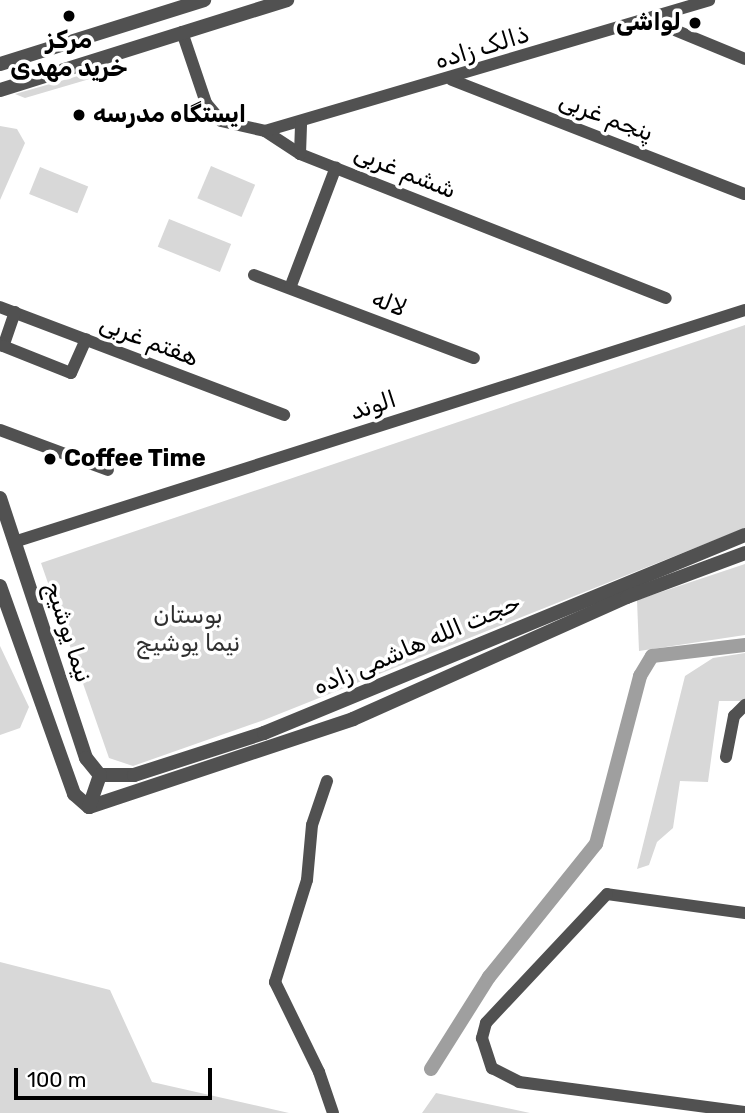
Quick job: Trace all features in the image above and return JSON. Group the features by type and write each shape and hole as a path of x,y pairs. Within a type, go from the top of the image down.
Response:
{"street":[{"path":"0,64 204,0"},
{"path":"0,90 287,0"},
{"name":"ذالک زاده","path":"265,131 452,79 709,0"},
{"path":"648,19 745,59"},
{"name":"ششم غربی","path":"183,32 212,113 231,125 265,131 300,154 666,298"},
{"name":"پنجم غربی","path":"452,79 745,194"},
{"path":"300,154 301,121"},
{"path":"290,288 336,167"},
{"name":"لاله","path":"254,275 474,358"},
{"name":"هفتم غربی","path":"0,307 284,415"},
{"name":"الوند","path":"14,542 745,310"},
{"path":"15,312 3,346 71,373 86,339"},
{"path":"0,430 108,470"},
{"name":"نیما یوشیج","path":"0,498 86,758 100,775"},
{"name":"حجت الله هاشمی زاده","path":"100,775 134,775 264,733 745,535"},
{"path":"89,807 353,719 627,597 745,553"},
{"name":"نیما یوشیج","path":"2,592 74,794 89,807"},
{"path":"726,757 734,716 745,705"},
{"path":"89,807 100,775"},
{"path":"327,781 312,825 307,880 275,982 319,1072 332,1113"},
{"path":"745,913 607,894 486,1023 482,1038 492,1068 519,1082 745,1112"}],"green space":[{"path":"99,70 93,78 25,98 15,94"},
{"path":"0,126 17,129 25,143 0,200"},
{"path":"211,166 255,185 242,217 197,198"},
{"path":"40,167 88,186 77,213 29,194"},
{"path":"169,219 231,244 220,272 158,247"},
{"name":"بوستان نیما یوشیج","path":"745,325 745,528 264,720 133,766 109,758 41,563"},
{"path":"745,564 745,635 639,651 637,600"},
{"path":"0,646 29,707 20,728 0,735"},
{"path":"745,653 745,701 719,701 708,782 680,781 673,828 657,842 649,865 637,869 685,676 713,658"},
{"path":"0,962 110,990 152,1082 289,1113 0,1113"},
{"path":"436,1093 459,1098 530,1113 422,1113"}],"waterway":[{"path":"431,1069 489,977 596,844 640,676 652,656 745,645"}],"place":[{"name":"مرکز خرید مهدی","path":"69,16"},
{"name":"لواشی","path":"695,23"},
{"name":"ایستگاه مدرسه","path":"79,115"},
{"name":"Coffee Time","path":"50,459"}]}
